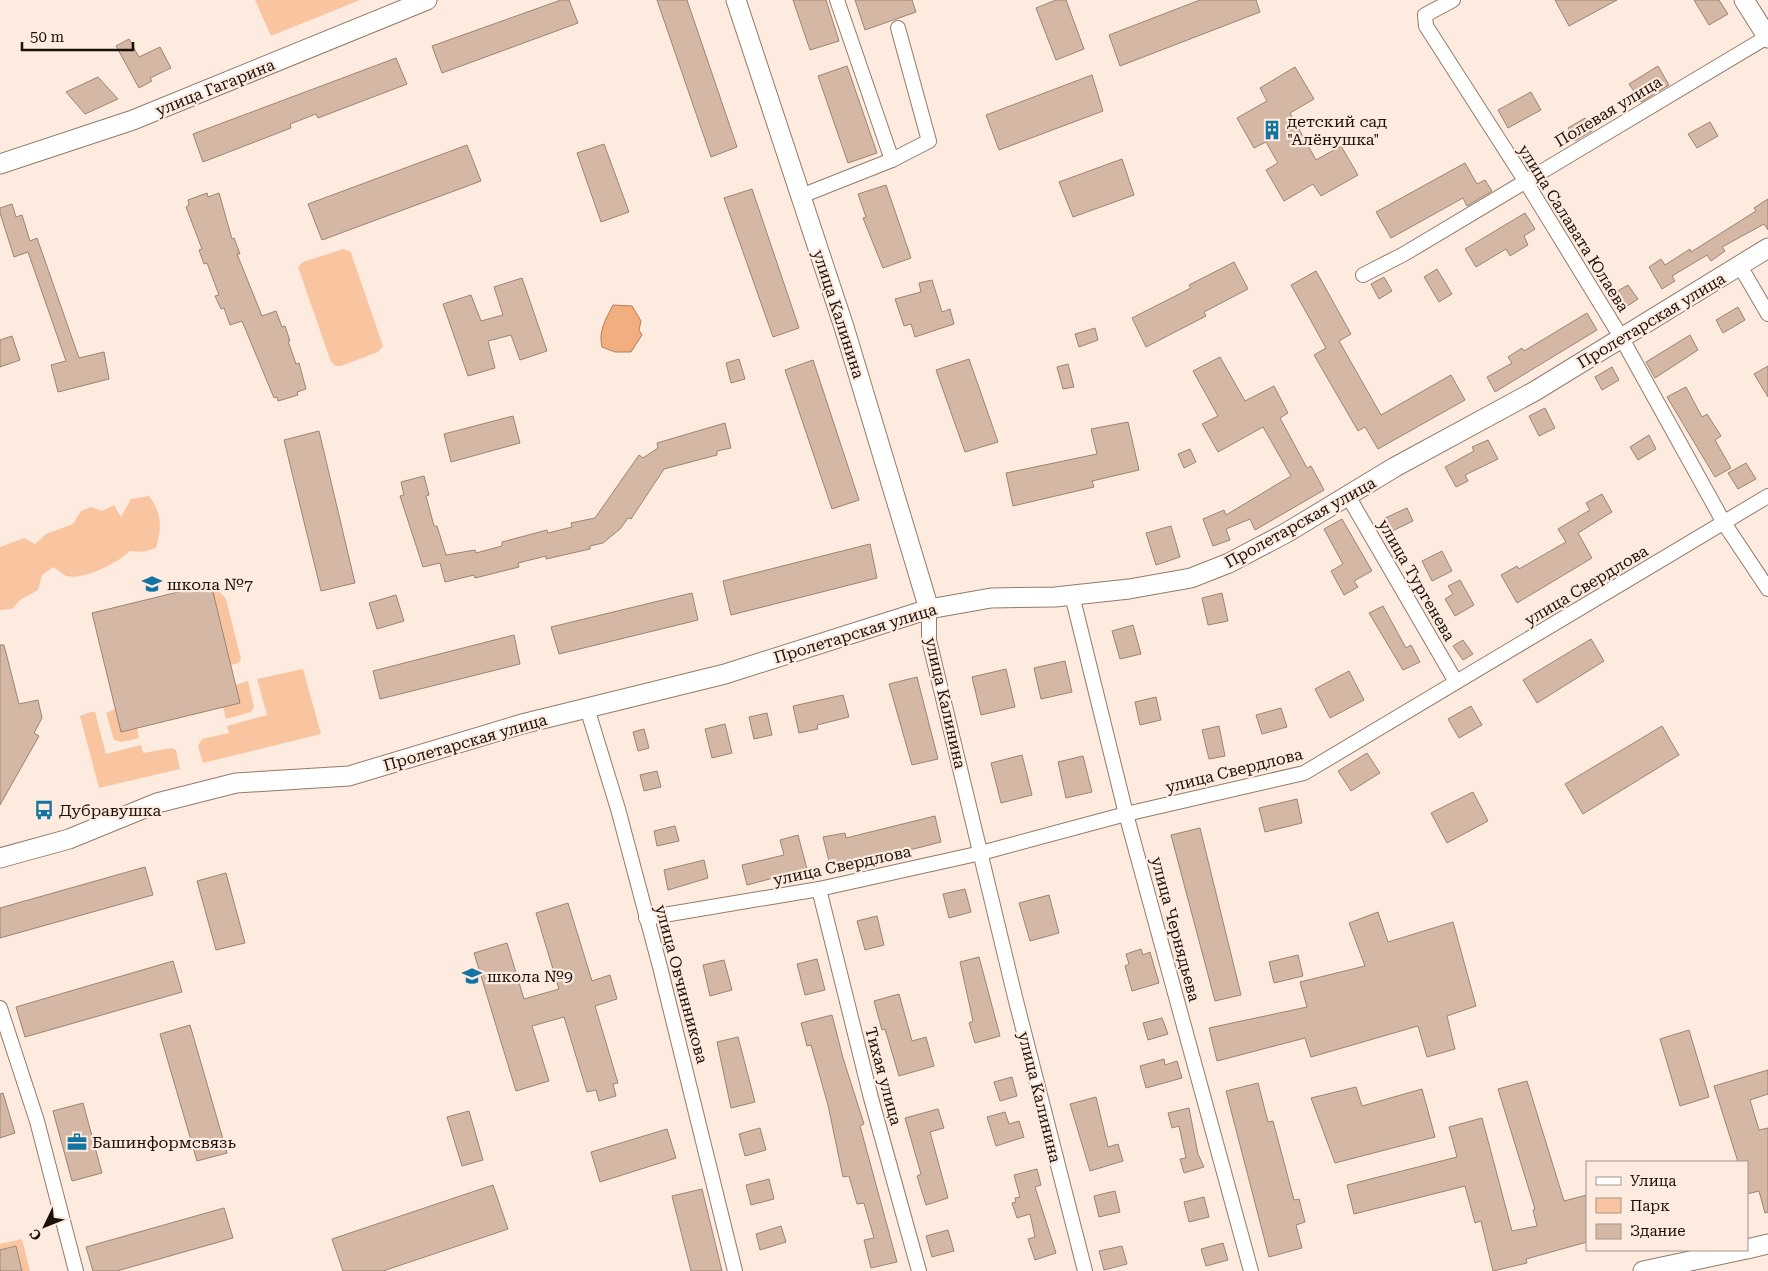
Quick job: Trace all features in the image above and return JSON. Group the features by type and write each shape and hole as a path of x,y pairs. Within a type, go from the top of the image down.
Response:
{"street":[{"name":"улица Гагарина","path":"0,164 133,120 427,0"},
{"name":"улица Калинина","path":"736,0 856,365 929,608 929,640 1015,998 1085,1271"},
{"path":"837,0 892,160"},
{"name":"улица Салавата Юлаева","path":"1453,0 1425,15 1426,26 1526,182 1621,337 1724,523 1768,589"},
{"path":"1744,0 1768,38"},
{"path":"801,196 892,160 929,141 898,28"},
{"name":"Полевая улица","path":"1364,275 1404,254 1768,38"},
{"name":"Пролетарская улица","path":"0,858 70,839 157,803 236,783 349,776 522,724 725,674 929,608 991,598 1072,596 1129,589 1191,578 1245,554 1535,391 1768,248"},
{"path":"1740,266 1768,314"},
{"name":"улица Тургенева","path":"1348,496 1456,682"},
{"name":"улица Свердлова","path":"646,918 819,890 981,853 1126,814 1304,772 1768,496"},
{"name":"улица Чернядьева","path":"1072,596 1126,814 1251,1271"},
{"name":"улица Овчинникова","path":"587,708 618,808 735,1271"},
{"name":"Тихая улица","path":"819,890 871,1098 919,1271"},
{"path":"0,1008 37,1121 76,1271"},
{"path":"1748,1249 1768,1244"},
{"path":"1642,1271 1737,1251"}],"green space":[{"path":"255,0 360,0 271,36"},
{"path":"343,249 351,252 383,346 378,352 341,366 336,366 331,362 298,267 303,262"},
{"path":"149,496 156,508 160,521 156,548 143,552 130,551 100,570 82,576 66,576 53,567 42,575 38,590 20,600 12,609 0,610 0,547 24,538 35,544 46,534 73,524 81,511 91,507 102,511 114,505 121,517 131,499"},
{"path":"213,592 220,592 226,599 241,659 239,663 231,665"},
{"path":"303,669 321,734 203,763 198,746 202,739 229,733 227,726 267,715 257,679"},
{"path":"248,681 254,707 251,712 226,719 223,707 235,685"},
{"path":"115,709 121,731 137,728 139,738 122,742 114,740 106,713"},
{"path":"95,712 106,754 141,745 143,753 172,748 176,750 180,769 99,788 80,716"},
{"path":"22,1239 30,1271 22,1271 16,1246 0,1250 0,1244"}],"shaded area":[{"path":"613,305 632,306 641,321 639,330 642,335 631,352 615,352 602,347 602,330"}],"building":[{"path":"561,0 569,0 578,23 442,73 432,46"},
{"path":"657,0 687,0 737,147 711,157"},
{"path":"793,0 826,0 839,41 810,50"},
{"path":"855,0 912,0 916,12 865,30"},
{"path":"1056,0 1066,0 1084,49 1056,60 1036,8"},
{"path":"1200,0 1256,0 1260,12 1120,66 1109,35"},
{"path":"1555,0 1617,0 1569,26"},
{"path":"1694,0 1719,0 1728,14 1709,25"},
{"path":"129,39 139,57 160,47 171,68 150,78 152,81 139,88 116,46"},
{"path":"396,58 407,84 318,118 316,114 290,124 291,128 203,162 193,134"},
{"path":"847,66 877,153 848,163 818,76"},
{"path":"1658,66 1669,85 1641,102 1629,84"},
{"name":"детский сад \"Алёнушка\"","path":"1295,67 1314,99 1290,113 1316,160 1341,146 1358,175 1321,196 1313,184 1284,201 1266,170 1278,163 1266,142 1254,148 1237,118 1267,101 1260,88"},
{"path":"1092,75 1103,111 999,150 986,115"},
{"path":"98,77 118,99 85,114 66,92"},
{"path":"1531,92 1541,110 1508,128 1498,110"},
{"path":"1585,118 1592,131 1575,141 1568,128"},
{"path":"1710,122 1718,136 1697,148 1688,134"},
{"path":"604,144 629,212 601,222 577,153"},
{"path":"467,145 481,181 322,240 308,204"},
{"path":"1122,159 1134,195 1073,217 1059,182"},
{"path":"1465,163 1477,184 1485,180 1492,191 1467,206 1463,198 1391,238 1376,212"},
{"path":"886,185 911,258 883,268 863,218 866,217 858,194"},
{"path":"752,189 799,328 773,337 724,198"},
{"path":"207,193 208,197 219,193 232,239 234,238 240,254 237,254 262,316 276,311 282,327 285,326 290,341 288,341 296,364 299,363 306,389 297,392 298,395 278,401 277,397 274,398 242,321 230,325 224,308 221,309 215,296 219,295 207,263 204,264 199,250 202,249 186,207 189,205 188,200"},
{"path":"1768,199 1768,230 1764,224 1722,247 1725,251 1711,261 1707,255 1672,276 1675,281 1662,289 1649,267 1661,259 1665,265 1690,249 1691,252 1756,211 1754,208"},
{"path":"12,204 16,217 22,215 30,241 37,238 79,358 104,352 109,379 58,392 51,365 66,361 28,252 14,257 0,213 0,208"},
{"path":"1525,213 1535,229 1524,236 1528,245 1510,256 1506,249 1476,267 1465,249"},
{"path":"1234,262 1248,289 1204,312 1206,316 1146,347 1132,318 1191,288 1189,285"},
{"path":"1437,269 1452,294 1439,302 1424,277"},
{"path":"1316,271 1351,334 1339,341 1381,415 1451,375 1465,400 1378,449 1365,427 1358,431 1314,355 1326,348 1291,285"},
{"path":"1384,277 1392,291 1379,299 1371,284"},
{"path":"522,278 547,351 520,360 511,335 488,341 495,368 468,376 443,304 471,295 481,321 503,315 494,287"},
{"path":"932,280 942,312 950,309 954,324 915,337 911,324 904,326 895,299 921,292 919,283"},
{"path":"1628,285 1638,299 1626,307 1616,292"},
{"path":"1738,307 1745,320 1723,333 1716,320"},
{"path":"1587,313 1597,330 1495,392 1487,377 1512,363 1508,357 1522,348 1524,351"},
{"path":"1095,328 1098,340 1079,347 1075,334"},
{"path":"1690,335 1698,350 1655,378 1646,362"},
{"path":"12,336 20,360 0,367 0,340"},
{"path":"1220,357 1245,401 1274,386 1288,413 1280,418 1307,468 1311,466 1324,490 1255,530 1250,519 1226,529 1230,540 1213,546 1203,519 1224,510 1226,515 1291,476 1263,427 1218,452 1202,424 1218,416 1193,371"},
{"path":"739,359 745,379 731,383 726,363"},
{"path":"969,359 998,442 965,452 936,370"},
{"path":"813,360 859,500 832,509 785,370"},
{"path":"1068,364 1074,387 1063,389 1057,367"},
{"path":"1768,366 1768,397 1754,374"},
{"path":"1612,367 1619,380 1602,390 1595,377"},
{"path":"1686,387 1702,417 1707,414 1721,436 1715,440 1731,468 1715,477 1667,397"},
{"path":"1545,408 1555,428 1539,436 1529,416"},
{"path":"513,416 520,443 451,462 444,434"},
{"path":"1128,422 1139,470 1092,481 1094,487 1013,506 1006,473 1097,454 1091,429"},
{"path":"725,423 731,448 717,451 717,455 664,469 631,519 628,518 620,529 603,543 590,546 590,549 546,559 546,556 518,563 519,567 475,578 474,575 445,582 440,563 423,567 400,496 404,495 401,482 424,476 429,495 426,496 434,526 437,526 446,555 475,550 476,553 502,546 502,542 547,530 548,533 572,527 571,523 595,518 639,455 643,458 658,448 657,443"},
{"path":"319,431 355,583 321,591 284,440"},
{"path":"1649,435 1656,449 1638,460 1630,447"},
{"path":"1488,440 1498,459 1465,475 1468,481 1456,487 1445,467 1474,451 1472,447"},
{"path":"1190,449 1196,462 1184,468 1178,454"},
{"path":"1746,463 1756,479 1738,489 1728,473"},
{"path":"1602,494 1612,512 1578,533 1592,558 1517,603 1501,575 1517,566 1519,569 1566,542 1558,529 1590,510 1586,503"},
{"path":"1407,508 1413,521 1390,532 1383,519"},
{"path":"1342,519 1372,571 1354,581 1358,587 1344,595 1331,571 1343,564 1324,529"},
{"path":"1171,526 1180,557 1156,565 1146,533"},
{"path":"870,544 877,578 731,615 723,581"},
{"path":"1442,551 1452,571 1432,581 1422,561"},
{"path":"1460,580 1474,605 1455,616 1445,599 1453,594 1448,586"},
{"name":"школа №7","path":"211,584 240,703 121,732 92,613"},
{"path":"692,593 698,620 559,654 551,627"},
{"path":"1222,593 1228,621 1208,625 1202,598"},
{"path":"396,595 404,621 377,629 369,603"},
{"path":"1383,606 1406,648 1411,645 1420,662 1403,670 1369,613"},
{"path":"1133,625 1141,654 1120,659 1112,631"},
{"path":"514,635 520,664 380,699 373,671"},
{"path":"1591,639 1604,661 1537,703 1523,680"},
{"path":"1463,640 1473,654 1463,660 1453,646"},
{"path":"0,645 4,645 19,704 38,700 42,718 34,733 39,736 0,805"},
{"path":"1065,661 1072,692 1041,699 1034,668"},
{"path":"1006,669 1015,707 981,715 972,677"},
{"path":"1349,671 1364,700 1330,718 1315,689"},
{"path":"917,677 938,759 912,765 889,684"},
{"path":"843,695 849,717 817,725 818,729 799,733 793,706"},
{"path":"1156,697 1161,720 1140,725 1135,702"},
{"path":"1471,706 1482,725 1459,738 1448,719"},
{"path":"1281,708 1287,727 1262,734 1256,715"},
{"path":"767,713 772,735 754,739 749,717"},
{"path":"725,724 732,753 712,758 705,729"},
{"path":"1219,726 1225,756 1209,759 1202,730"},
{"path":"1662,726 1679,755 1583,814 1565,784"},
{"path":"644,729 649,748 638,751 633,732"},
{"path":"1367,753 1380,773 1351,791 1338,771"},
{"path":"1022,755 1032,795 1001,803 991,763"},
{"path":"1083,756 1092,792 1066,798 1058,762"},
{"path":"657,771 661,787 644,791 640,775"},
{"path":"1473,792 1488,821 1447,843 1431,813"},
{"path":"1297,799 1302,823 1265,832 1259,808"},
{"path":"935,816 941,842 870,860 869,857 830,865 823,837 845,833 846,838"},
{"path":"675,826 679,841 657,846 654,831"},
{"path":"1200,828 1241,995 1215,1001 1171,835"},
{"path":"798,835 807,869 747,885 742,865 784,855 780,840"},
{"path":"704,860 708,878 668,890 664,870"},
{"path":"145,867 153,895 0,938 0,908"},
{"path":"226,873 245,943 216,950 197,881"},
{"path":"965,889 971,912 949,918 943,894"},
{"path":"1049,895 1059,933 1030,941 1019,903"},
{"name":"школа №9","path":"568,903 592,981 610,975 617,999 595,1006 618,1083 613,1084 616,1096 599,1101 596,1090 587,1092 564,1017 532,1026 549,1081 516,1091 474,953 507,943 524,999 559,989 536,913"},
{"path":"1378,912 1388,942 1453,922 1476,1006 1447,1016 1455,1049 1427,1057 1418,1026 1311,1057 1305,1038 1217,1061 1209,1028 1307,1007 1300,982 1365,966 1349,923"},
{"path":"877,916 884,945 865,950 857,921"},
{"path":"1141,949 1143,955 1150,952 1159,983 1132,991 1125,966 1129,964 1126,954"},
{"path":"1298,955 1303,976 1274,983 1269,962"},
{"path":"979,957 1000,1036 975,1043 969,1023 973,1021 960,962"},
{"path":"817,959 825,990 805,995 797,964"},
{"path":"724,960 732,990 710,996 703,965"},
{"path":"173,961 182,992 25,1037 16,1007"},
{"path":"899,994 912,1041 926,1037 934,1066 899,1076 885,1029 882,1030 874,1001"},
{"path":"832,1015 843,1058 864,1124 860,1126 897,1262 871,1268 864,1240 874,1238 864,1203 857,1204 849,1176 843,1177 828,1105 811,1045 807,1046 801,1023"},
{"path":"1162,1018 1168,1034 1148,1040 1143,1023"},
{"path":"190,1025 227,1153 197,1161 160,1034"},
{"path":"1689,1030 1709,1097 1680,1106 1660,1039"},
{"path":"738,1037 755,1102 731,1108 717,1042"},
{"path":"1164,1059 1165,1065 1177,1061 1182,1078 1146,1088 1140,1066"},
{"path":"1768,1070 1768,1094 1750,1100 1759,1130 1768,1128 1768,1212 1765,1213 1759,1191 1748,1194 1748,1161 1738,1161 1714,1086"},
{"path":"1012,1077 1017,1096 1000,1101 994,1082"},
{"path":"1527,1081 1564,1201 1586,1195 1586,1242 1526,1259 1527,1263 1493,1271 1481,1221 1475,1223 1465,1186 1354,1214 1347,1185 1457,1157 1449,1127 1482,1118 1512,1231 1537,1226 1533,1210 1535,1209 1498,1089"},
{"path":"1258,1083 1268,1122 1273,1121 1294,1200 1299,1199 1305,1222 1296,1225 1302,1248 1269,1257 1226,1091"},
{"path":"1356,1087 1362,1106 1422,1089 1435,1137 1335,1163 1311,1098"},
{"path":"3,1093 15,1133 0,1138 0,1094"},
{"path":"1096,1097 1108,1147 1118,1144 1123,1161 1090,1171 1070,1104"},
{"name":"Башинформсвязь","path":"83,1103 102,1173 72,1181 53,1111"},
{"path":"1189,1108 1198,1154 1204,1167 1184,1173 1180,1159 1186,1158 1179,1126 1172,1128 1168,1113"},
{"path":"938,1109 944,1128 930,1132 948,1198 926,1205 917,1176 921,1174 905,1118"},
{"path":"469,1111 483,1160 462,1166 447,1117"},
{"path":"1005,1112 1009,1124 1019,1121 1024,1137 996,1146 987,1117"},
{"path":"760,1128 766,1150 745,1156 739,1134"},
{"path":"667,1129 676,1158 600,1182 591,1152"},
{"path":"1037,1169 1041,1185 1035,1187 1056,1253 1035,1260 1028,1239 1035,1237 1030,1214 1017,1218 1012,1203 1016,1202 1015,1198 1020,1197 1014,1175"},
{"path":"769,1179 774,1199 751,1205 746,1185"},
{"path":"493,1185 508,1229 383,1271 343,1271 332,1239"},
{"path":"702,1189 722,1271 691,1271 672,1196"},
{"path":"1115,1191 1120,1212 1099,1217 1094,1196"},
{"path":"1204,1197 1209,1217 1189,1222 1184,1202"},
{"path":"224,1208 233,1238 117,1271 93,1271 86,1247"},
{"path":"781,1226 786,1242 760,1250 756,1234"},
{"path":"948,1230 954,1251 932,1257 926,1236"},
{"path":"1223,1243 1228,1260 1206,1266 1201,1249"},
{"path":"16,1246 22,1271 0,1271 0,1250"},
{"path":"1122,1246 1127,1264 1104,1270 1099,1251"}],"place":[{"name":"детский сад \"Алёнушка\"","path":"1272,130"},
{"name":"школа №7","path":"152,584"},
{"name":"Дубравушка","path":"44,810"},
{"name":"школа №9","path":"472,976"},
{"name":"Башинформсвязь","path":"77,1142"}]}
